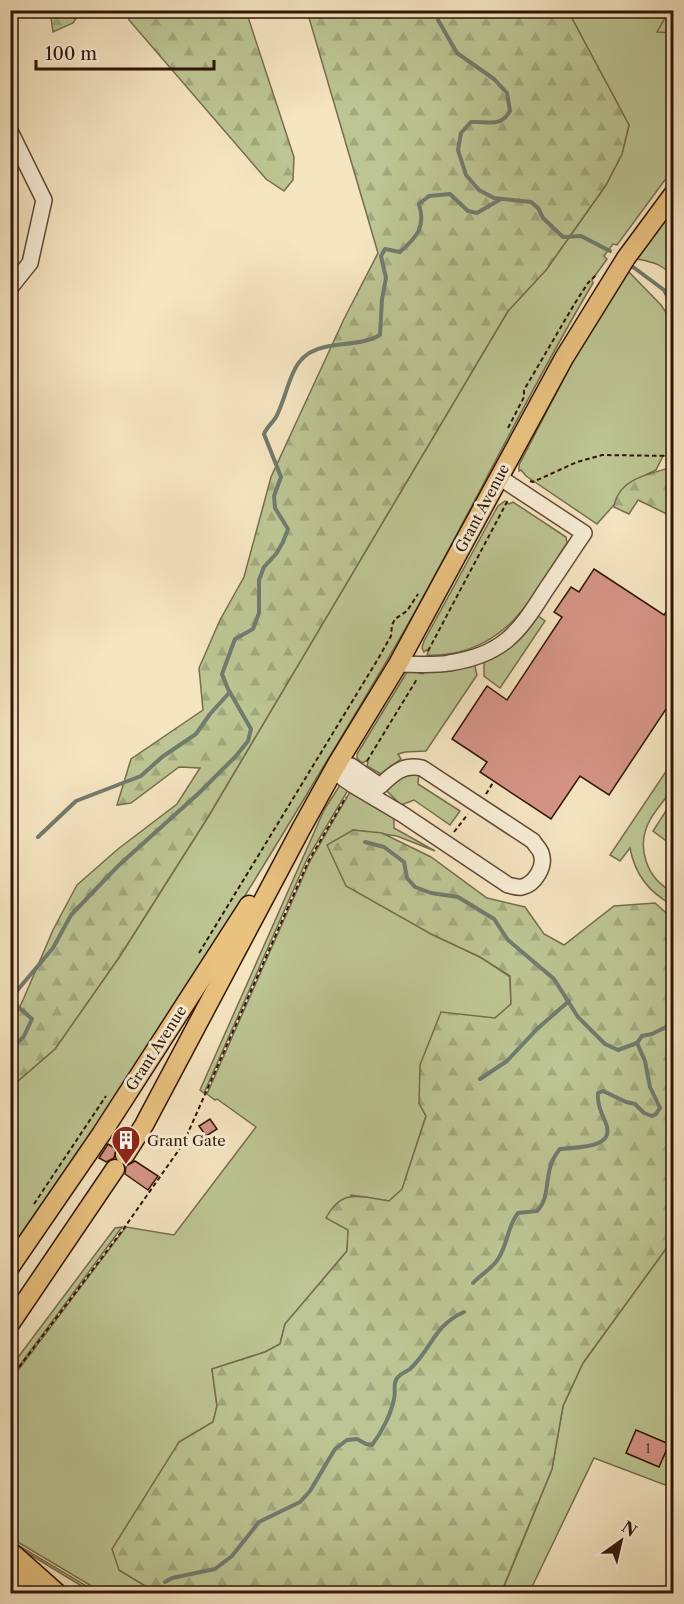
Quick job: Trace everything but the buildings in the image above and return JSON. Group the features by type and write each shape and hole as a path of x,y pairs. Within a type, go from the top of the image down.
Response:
{"highway":[{"path":"10,1553 56,1593"},
{"path":"10,1574 43,1593"}],"main road":[{"name":"Grant Avenue","path":"10,1324 144,1125 337,764 507,482 564,358 668,188"},
{"name":"Grant Avenue","path":"10,1268 102,1133 222,945 301,829"}],"lane":[{"path":"10,131 44,200 30,263 10,288"},
{"path":"398,664 447,664 475,658 496,649 511,638 526,622 584,533 507,482"},
{"path":"337,764 343,778 357,779 380,786 402,814"},
{"path":"357,779 402,814 508,885 521,888 531,883 540,873 543,862 541,852 532,841 422,768 412,766 400,770 380,786"}],"path":[{"path":"668,188 674,170"},
{"path":"506,430 524,397 524,390 575,303 599,271"},
{"path":"10,1379 122,1231 183,1144 309,860 421,672 426,653 508,501 507,482 520,472 533,482 577,462 602,455 674,456"},
{"path":"194,961 387,644 395,619 407,611 422,587"},
{"path":"29,1211 108,1094"}],"green space":[{"path":"50,10 81,11 73,23 53,32"},
{"path":"128,11 246,11 294,157 293,180 284,191 266,179 129,20"},
{"path":"307,11 568,11 629,125 622,154 606,185 546,270 508,311 208,817 120,956 55,1049 11,1087 11,1024 53,930 77,885 118,849 177,804 200,768 179,767 131,803 117,805 131,759 203,710 199,668 220,620 244,577 271,477 344,319 378,253"},
{"path":"568,11 669,11 658,31 673,33 673,169 617,245 613,244 604,256 607,259 592,280 593,283 547,363 417,608 272,852 126,1083 11,1252 11,1087 55,1049 120,956 208,817 508,311 546,270 606,185 622,154 629,125"},
{"path":"669,11 673,11 673,33 657,32"},
{"path":"673,209 673,278 662,267 637,259"},
{"path":"628,271 661,305 673,323 673,455 663,456 656,470 637,479 597,524 526,476 521,470 519,471 519,465 574,359"},
{"path":"673,467 673,517 638,500 629,514 614,507 617,497 628,483 645,475"},
{"path":"505,501 509,504 513,502 566,537 567,543 523,609 496,635 479,645 459,652 427,655 428,652 426,650 424,652 422,648 424,641 498,506"},
{"path":"537,615 545,621 500,688 484,676 484,663 518,640"},
{"path":"474,663 477,675 426,751 398,754 401,759 381,774 367,766 368,762 362,763 357,758 357,754 407,672 418,670 418,673 423,674 425,670"},
{"path":"673,761 673,785 650,820 646,830 644,851 650,871 656,879 673,892 673,905 657,895 644,882 635,867 630,848 620,861 610,855"},
{"path":"419,773 418,784 460,811 450,825 414,800 401,805 387,791 385,785 389,778"},
{"path":"340,785 348,790 307,859 204,1093 200,1090 324,810"},
{"path":"350,792 394,815 394,828 435,851 397,836 353,830 431,934 480,957 510,977 511,1004 495,1018 419,1103 426,1116 402,1190 389,1201 351,1195 347,1251 285,1324 280,1344 265,1352 212,1369 217,1406 213,1422 179,1442 119,1570 157,1593 103,1593 11,1538 10,1381 126,1227 174,1235 256,1127 207,1094 310,861"},
{"path":"673,800 673,846 653,831"},
{"path":"353,830 382,833 431,857 487,898 525,907 544,934 564,945 614,906 655,903 673,919 673,1239 583,1363 563,1406 552,1469 501,1593 157,1593 119,1570 112,1549 179,1442 213,1422 217,1406 212,1369 265,1352 280,1344 285,1324 347,1251 348,1230 326,1218 332,1208 353,1196 389,1201 402,1189 426,1116 419,1103 420,1065 441,1012 495,1018 511,1004 510,976 480,957 431,934 346,886 327,845"},
{"path":"122,1227 11,1377 13,1364 115,1228"},
{"path":"673,1239 673,1488 594,1458 529,1593 501,1594 552,1469 563,1406 583,1363"},
{"path":"11,1541 98,1593 93,1593"}],"waterway":[{"path":"437,10 438,20 457,53 494,79 507,93 510,111 502,120 471,122 461,133 458,150 466,175 479,190 494,198 531,202 538,208 543,218 563,237 581,236 610,251"},
{"path":"10,1051 24,1036 32,1019 15,1004 15,993 53,948 71,915 118,866 199,793 248,741 251,729 222,674 235,639 253,629 259,613 259,580 264,567 276,554 288,529 275,508 274,496 281,477 264,434 277,415 298,364 313,351 368,340 380,335 386,278 381,256 385,249 400,252 415,236 421,225 419,204 429,196 450,194 468,211 477,213 501,199"},
{"path":"633,267 664,290 674,308"},
{"path":"38,837 76,801 141,776 162,757 196,734 230,692"},
{"path":"365,842 384,847 404,862 407,878 415,887 431,893 458,897 494,919 508,940 554,979 578,1017 605,1044 618,1050 637,1043"},
{"path":"480,1079 507,1061 537,1029 569,1001"},
{"path":"473,1283 498,1259 518,1213 537,1211 542,1205 551,1166 560,1149 594,1145 606,1137 607,1130 598,1093 603,1091 635,1104 644,1113 652,1116 656,1114 660,1108 650,1087 645,1061 637,1043 642,1036 652,1034 674,1023"},
{"path":"165,1582 172,1578 215,1569 232,1556 259,1522 300,1502 310,1491 335,1449 347,1440 357,1439 372,1445 391,1411 397,1378 410,1369 446,1324 464,1312"}],"place":[{"name":"Grant Gate","path":"126,1166"}]}
